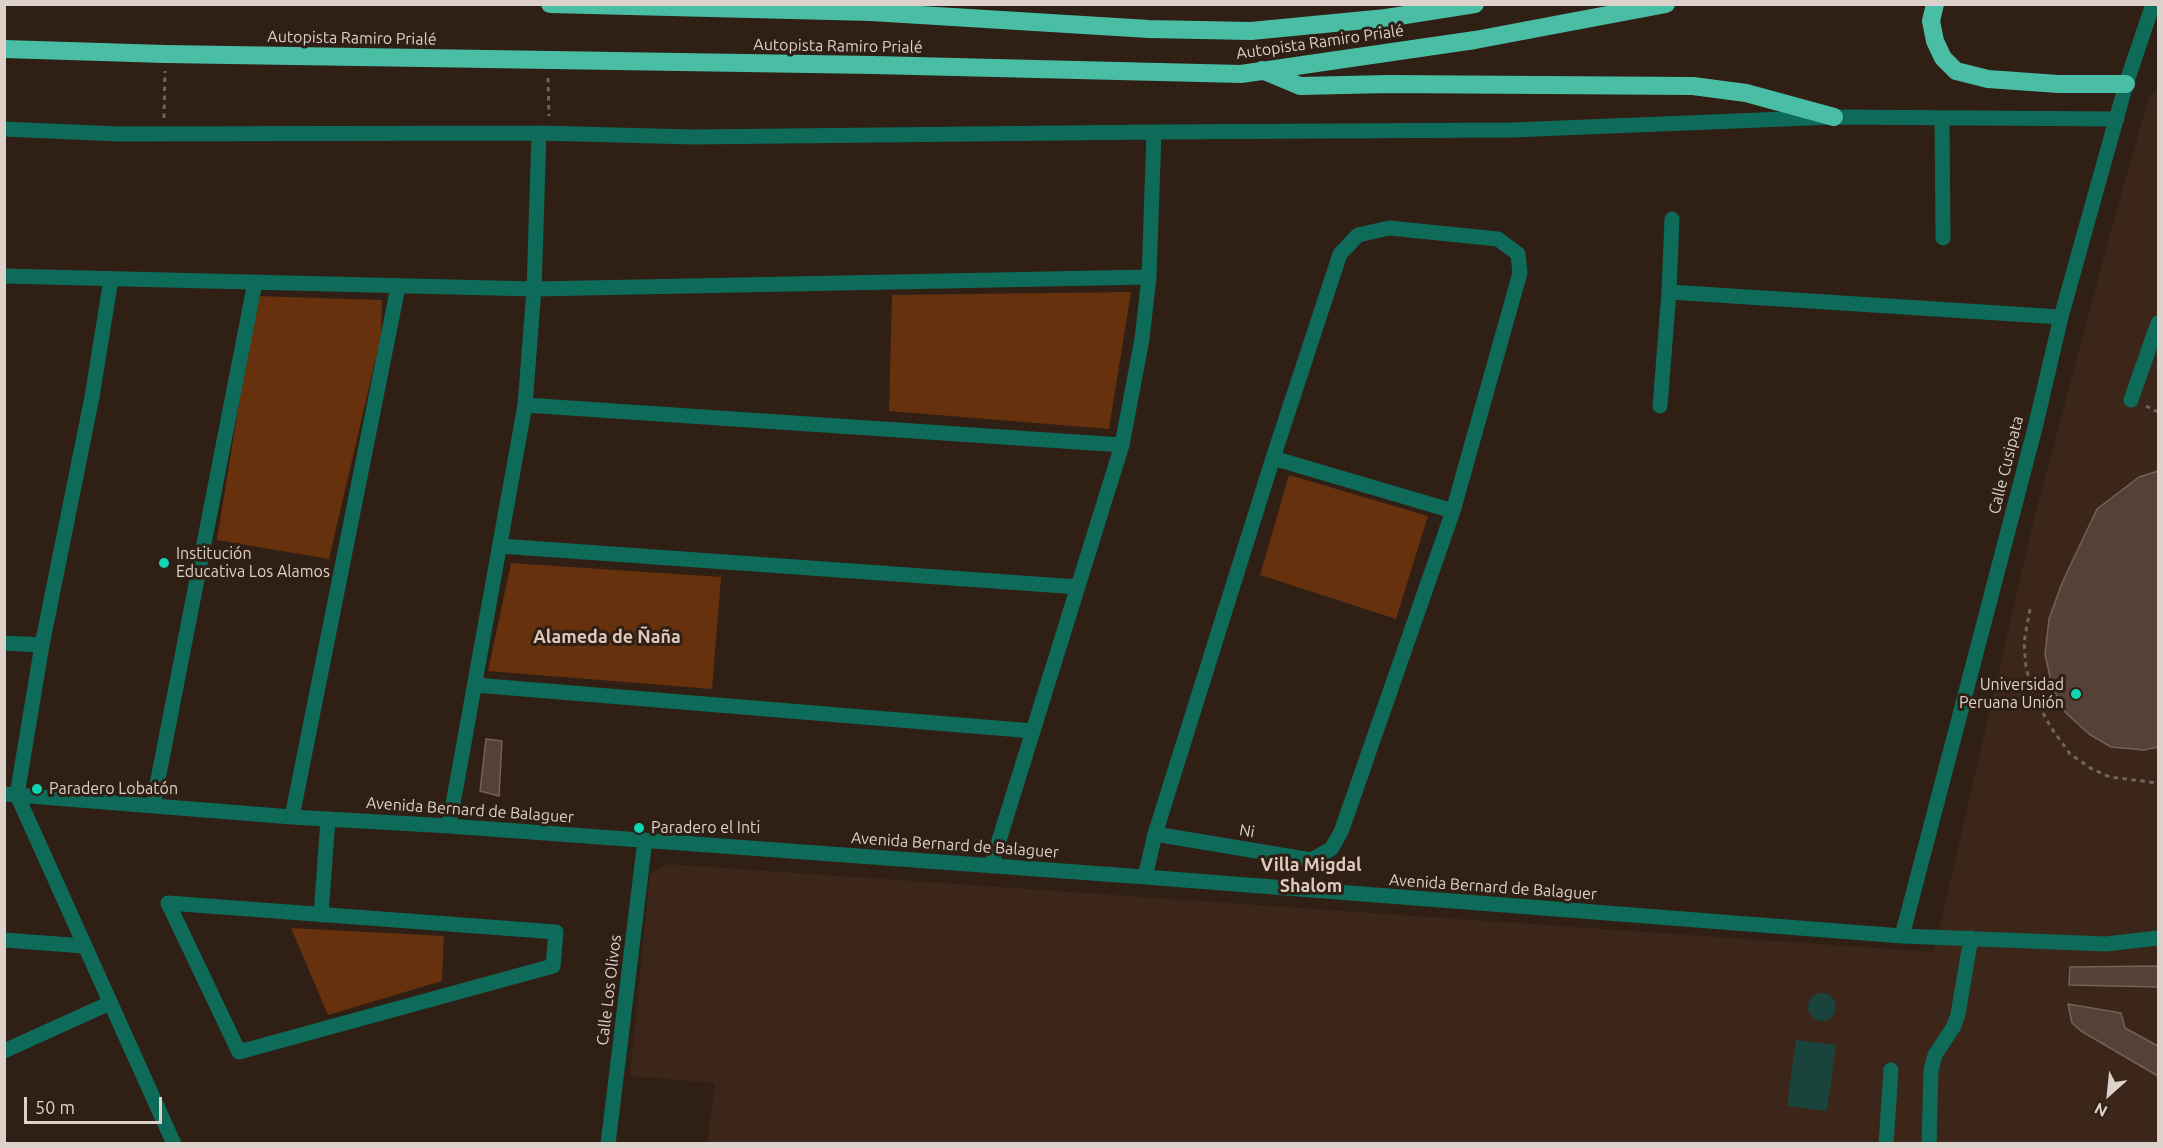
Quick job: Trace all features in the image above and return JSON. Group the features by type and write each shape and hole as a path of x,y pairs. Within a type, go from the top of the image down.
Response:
{"highway":[{"name":"Autopista Ramiro Prialé","path":"550,4 871,12 1149,29 1251,31 1386,18 1475,4"},
{"name":"Autopista Ramiro Prialé","path":"4,49 1241,74 1475,40 1666,4"},
{"path":"1935,4 1931,21 1935,41 1943,58 1956,71 1988,79 2058,84 2126,84"},
{"path":"1263,70 1300,86 1389,84 1693,86 1746,93 1834,117"}],"street":[{"name":"Calle Cusipata","path":"1902,936 2035,428 2061,317 2126,84 2153,4"},
{"path":"2143,33 2158,38"},
{"path":"4,129 119,134 544,133 693,137 1512,130 1834,117 2117,119"},
{"path":"1942,118 1942,238"},
{"path":"991,866 1122,445 1142,339 1149,277 1154,132"},
{"path":"449,826 525,405 544,133"},
{"path":"1660,406 1672,219"},
{"path":"1145,878 1155,834 1273,458 1340,254 1358,235 1389,228 1498,239 1518,254 1520,273 1453,511 1273,458"},
{"path":"4,276 534,289 1149,277"},
{"path":"111,279 92,397 11,794 110,1003 168,1142"},
{"path":"153,805 255,282"},
{"path":"292,817 398,286"},
{"path":"1669,292 2061,317"},
{"path":"2131,400 2158,323"},
{"path":"525,405 1122,445"},
{"name":"Ni","path":"1155,834 1311,860 1331,849 1341,831 1453,511"},
{"path":"500,546 1078,587"},
{"path":"4,643 42,645"},
{"path":"475,685 1033,731"},
{"name":"Avenida Bernard de Balaguer","path":"11,794 292,817 645,840 1902,936 2106,944 2158,938"},
{"path":"321,915 328,819"},
{"name":"Calle Los Olivos","path":"608,1143 645,840"},
{"path":"168,903 321,915 556,932 553,966 239,1052 168,903"},
{"path":"1929,1143 1931,1070 1935,1055 1954,1026 1958,1014 1971,938"},
{"path":"4,940 84,946"},
{"path":"4,1051 110,1003"},
{"path":"1886,1143 1892,1070"}],"path":[{"path":"164,134 165,54"},
{"path":"544,133 548,60"},
{"path":"2030,609 2024,642 2026,668 2034,696 2050,726 2070,754 2092,769 2110,777 2158,783"}],"shaded area":[{"name":"Universidad Peruana Unión","path":"2158,91 2158,1143 707,1144 715,1083 630,1076 650,873 668,864 1934,952 2033,523 2149,96"},
{"path":"1131,292 1109,429 889,411 892,295"},
{"path":"256,296 382,300 381,336 329,559 217,540"},
{"path":"1289,475 1428,516 1396,619 1260,575"},
{"path":"511,563 721,577 712,689 488,671"},
{"path":"291,928 444,936 442,981 328,1015"}],"water":[{"path":"1822,993 1832,997 1836,1007 1832,1017 1822,1021 1812,1017 1808,1007 1812,997"},
{"path":"1796,1040 1836,1045 1827,1111 1787,1106"}],"building":[{"path":"2158,471 2158,747 2144,750 2111,747 2089,734 2065,712 2052,686 2045,654 2049,619 2062,583 2097,509 2139,477"},
{"path":"486,739 502,741 499,796 480,791"},
{"path":"2158,966 2158,987 2069,985 2070,967"},
{"path":"2068,1004 2121,1013 2125,1028 2158,1046 2158,1076 2081,1031 2072,1023"}],"place":[{"name":"Institución Educativa Los Alamos","path":"164,563"},
{"name":"Universidad Peruana Unión","path":"2076,694"},
{"name":"Paradero Lobatón","path":"37,789"},
{"name":"Paradero el Inti","path":"639,828"}],"district":[{"name":"Alameda de Ñaña","path":"607,637"},
{"name":"Villa Migdal Shalom","path":"1311,875"}]}
